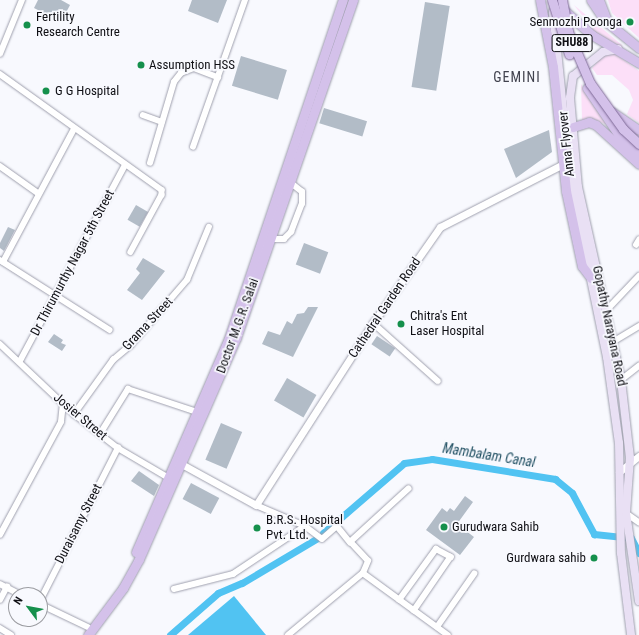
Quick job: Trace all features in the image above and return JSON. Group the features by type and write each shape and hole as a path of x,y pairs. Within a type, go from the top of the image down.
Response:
{"main road":[{"name":"Doctor M.G.R. Salai","path":"88,631 120,585 168,478 180,463 197,412 228,338 343,0"},
{"name":"Doctor M.G.R. Salai","path":"82,635 88,631 123,588 236,338 353,0"},
{"path":"540,0 553,67 563,164 582,266 591,278"},
{"path":"591,0 608,23 639,48"},
{"path":"599,0 608,23"},
{"path":"555,1 592,35 618,49 639,63"},
{"name":"SHU88","path":"555,1 578,59 607,109 639,144"},
{"name":"SHU88","path":"555,1 573,63 587,88 618,134 639,156"},
{"name":"Anna Flyover","path":"555,1 570,176 607,357 619,443 619,472 624,527"},
{"name":"Gopathy Narayana Road","path":"618,49 603,52 573,76 570,84 578,187 604,313 621,380 629,464 624,527"},
{"path":"607,109 639,130"},
{"path":"573,127 588,122 596,125 639,164"},
{"path":"624,527 621,553 622,573 631,635"},
{"path":"624,527 639,601"}],"street":[{"path":"0,54 22,0"},
{"path":"193,147 245,0"},
{"path":"150,163 174,82 181,73 194,68 218,77"},
{"path":"0,74 162,192 131,252"},
{"path":"143,115 162,122"},
{"path":"74,129 38,192 2,261 56,294 110,330"},
{"name":"Cathedral Garden Road","path":"256,505 374,323 440,227 563,164"},
{"name":"Dr Thirumurthy Nagar 5th Street","path":"20,361 126,165"},
{"path":"0,166 38,192"},
{"path":"269,239 284,239 291,232 302,204 302,192 289,182"},
{"name":"Grama Street","path":"74,414 113,360 131,345 187,280 209,227"},
{"path":"604,313 639,276"},
{"path":"374,323 438,381"},
{"path":"611,343 639,326"},
{"name":"Josier Street","path":"0,344 20,361 74,414 118,448 168,478"},
{"path":"621,380 639,366"},
{"path":"100,434 128,389 197,412"},
{"path":"0,535 61,422 63,404"},
{"name":"Duraisamy Street","path":"47,587 118,448"},
{"path":"619,472 639,456"},
{"path":"180,463 256,505 305,526 322,539 337,526 368,561 364,572 288,635"},
{"path":"350,542 408,489"},
{"path":"626,513 639,522"},
{"path":"174,589 233,574 305,526"},
{"path":"399,600 436,549 451,557 414,611"},
{"path":"364,572 399,600 448,635"},
{"path":"437,627 474,574"},
{"path":"0,584 7,588 0,600"},
{"path":"48,608 88,631"},
{"path":"0,628 11,635"}],"shaded area":[{"name":"Senmozhi Poonga","path":"608,0 639,0 639,38 612,13"},
{"path":"574,5 622,45 623,48 598,36"},
{"path":"606,52 615,54 639,71 639,123 627,114 633,100 629,90 612,75 597,75 592,68"},
{"path":"581,84 607,125 594,119 582,120"}],"water":[{"path":"234,596 266,635 188,635"}],"building":[{"path":"38,0 61,0 70,5 61,22 34,8"},
{"path":"192,0 227,0 218,23 188,11"},
{"path":"425,2 450,6 436,91 412,87"},
{"path":"241,56 287,70 278,100 232,86"},
{"path":"324,108 367,121 362,136 319,123"},
{"path":"549,130 552,152 516,178 504,149"},
{"path":"136,205 148,212 140,227 128,220"},
{"path":"8,227 15,230 4,251 0,248 0,243"},
{"path":"304,243 328,252 320,274 296,264"},
{"path":"143,258 165,271 142,300 127,290 140,273 136,269"},
{"path":"308,307 318,307 293,357 262,344 268,331 280,335 287,321 292,324 297,314 304,313"},
{"path":"54,334 63,340 61,343 66,345 62,351 48,342"},
{"path":"377,336 395,348 390,357 371,344"},
{"path":"287,378 316,395 303,418 274,401"},
{"path":"221,423 242,432 227,469 205,460"},
{"path":"139,471 159,485 154,496 131,481"},
{"path":"191,483 219,498 211,514 183,499"},
{"name":"Gurudwara Sahib","path":"465,496 473,502 457,524 474,537 460,555 426,530 442,508 447,512 450,508 454,511"}],"waterway":[{"name":"Mambalam Canal","path":"323,533 404,463 432,459 555,479 572,493 594,534 631,538 639,553"},
{"name":"Mambalam Canal","path":"170,635 218,593 242,583 316,539"}],"place":[{"name":"Senmozhi Poonga","path":"630,22"},
{"name":"Fertility Research Centre","path":"27,25"},
{"name":"Assumption HSS","path":"141,65"},
{"name":"G G Hospital","path":"46,91"},
{"name":"Chitra's Ent Laser Hospital","path":"401,324"},
{"name":"Gurudwara Sahib","path":"444,527"},
{"name":"B.R.S. Hospital Pvt. Ltd.","path":"257,528"},
{"name":"Gurdwara sahib","path":"594,558"}],"district":[{"name":"GEMINI","path":"517,77"}]}
